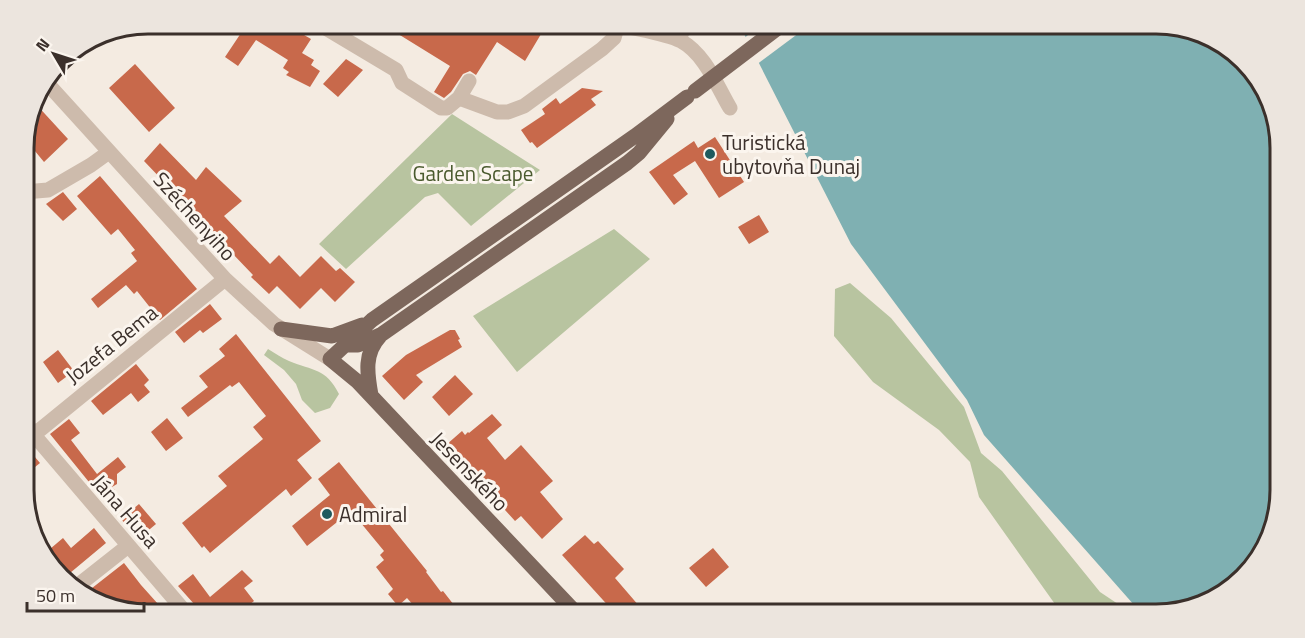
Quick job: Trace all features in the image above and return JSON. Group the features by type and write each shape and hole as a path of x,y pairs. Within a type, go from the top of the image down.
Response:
{"main road":[{"path":"281,329 332,336 355,329 372,320 691,94 770,34"},
{"path":"372,396 367,362 373,343 382,334 627,163 639,153 691,94"},
{"path":"330,359 372,320"},
{"path":"347,345 358,345 382,334"},
{"name":"Jesenského","path":"330,359 372,396 567,604"}],"street":[{"path":"336,34 396,70 402,83 441,108 447,108 459,98 469,81"},
{"path":"459,98 497,112 508,112 524,106 602,49 615,34"},
{"path":"656,34 679,40 701,58 730,108"},
{"path":"679,40 681,34"},
{"name":"Széchenyiho","path":"52,88 225,279 281,329 330,359"},
{"path":"35,191 48,190 109,152"},
{"name":"Jozefa Bema","path":"34,434 225,279"},
{"name":"Jána Husa","path":"34,444 178,604"},
{"path":"82,582 128,546"}],"green space":[{"name":"Garden Scape","path":"452,114 540,170 471,226 438,193 425,197 346,269 319,244"},
{"path":"614,229 650,259 517,372 473,316"},
{"path":"850,283 891,318 964,407 981,453 1002,471 1100,592 1117,603 1054,603 979,497 970,462 939,430 873,382 834,336 835,289"},
{"path":"268,349 329,379 339,394 330,408 315,413 302,400 296,384 284,370 264,355"}],"water":[{"path":"744,34 1157,34 1186,38 1226,58 1247,79 1255,91 1267,119 1270,133 1270,505 1262,533 1247,559 1226,580 1200,595 1172,603 1132,603 984,435 967,400 851,244"}],"pier":[{"path":"749,34 798,34 756,65 743,39"}],"building":[{"path":"240,34 302,34 311,39 302,53 314,60 311,65 320,71 310,87 286,75 289,72 283,68 288,60 256,40 238,66 225,57"},
{"path":"398,34 541,34 525,61 497,42 476,75 470,71 463,74 444,98 434,92 450,66"},
{"path":"346,59 363,70 338,97 323,84"},
{"path":"135,64 175,108 149,132 109,88"},
{"path":"582,88 603,91 591,99 596,105 537,148 532,142 530,143 521,130 545,114 542,109 556,98 560,104"},
{"path":"41,110 68,139 44,162 35,151 38,119"},
{"path":"715,137 744,182 719,198 695,161 673,175 688,194 674,205 649,172 694,141 698,148"},
{"path":"160,143 196,180 206,167 242,201 224,216 270,264 279,255 300,277 321,256 336,271 340,268 355,282 335,302 321,288 300,309 277,286 269,294 144,161"},
{"path":"100,176 197,289 160,320 137,291 134,294 126,285 98,308 91,299 137,261 131,253 135,250 118,229 111,235 77,196"},
{"path":"63,192 77,209 63,221 46,204"},
{"path":"759,215 769,232 749,244 738,227"},
{"path":"210,304 222,319 203,333 200,330 184,343 175,332"},
{"path":"450,330 455,330 462,347 416,375 423,382 404,400 382,376 406,355"},
{"path":"236,334 321,441 297,460 312,478 291,496 286,489 210,553 204,546 202,548 182,523 227,486 218,476 263,439 253,427 266,416 239,382 232,387 230,385 188,417 181,408 208,387 199,376 225,356 219,349"},
{"path":"58,350 74,371 58,383 43,362"},
{"path":"136,364 149,380 144,385 150,392 138,402 131,393 103,415 91,401"},
{"path":"455,375 473,394 449,416 432,397"},
{"path":"492,414 502,425 487,438 505,460 521,445 553,481 540,492 563,519 542,539 521,516 515,521 446,445 462,431 465,435 469,433"},
{"path":"167,418 183,438 166,451 151,432"},
{"path":"69,419 80,433 71,440 97,474 118,457 126,467 117,474 117,484 112,487 115,490 112,493 114,497 106,503 50,434"},
{"path":"34,456 40,463 34,468"},
{"path":"339,462 427,571 441,592 443,591 453,604 412,604 407,598 401,604 396,604 388,594 393,589 376,567 384,560 380,555 384,551 351,511 307,546 292,526 330,495 318,479"},
{"path":"139,504 156,524 138,539 121,519"},
{"path":"94,528 106,543 71,572 51,548 63,538 71,548"},
{"path":"585,535 594,544 598,541 624,569 615,578 637,604 606,604 562,555"},
{"path":"713,548 729,567 706,587 689,568"},
{"path":"124,563 158,604 133,603 105,595 92,588"},
{"path":"242,570 253,581 244,588 254,601 250,604 194,604 178,586 193,574 210,597"}],"place":[{"name":"Turistická ubytovňa Dunaj","path":"710,154"},
{"name":"Admiral","path":"327,514"}]}
